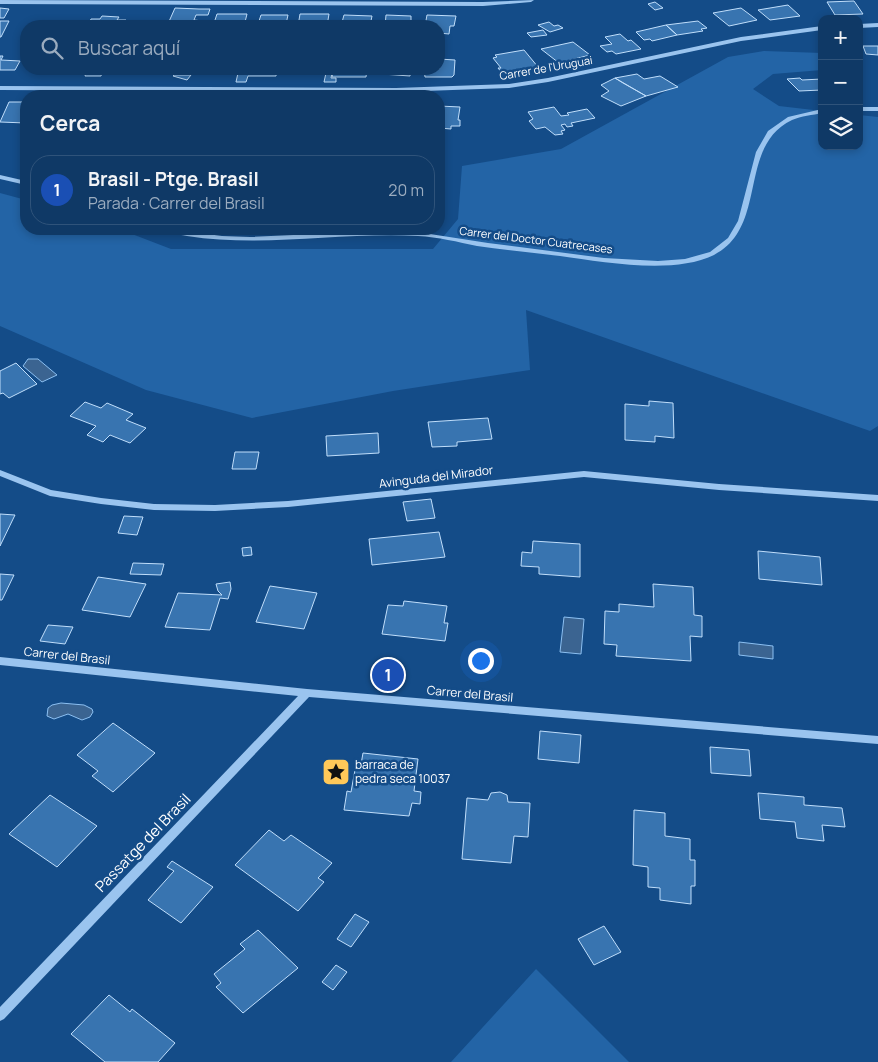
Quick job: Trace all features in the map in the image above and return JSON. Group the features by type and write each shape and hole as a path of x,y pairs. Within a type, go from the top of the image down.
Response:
{"street":[{"path":"0,2 483,4 532,0"},
{"path":"863,26 878,25"},
{"name":"Carrer de l'Uruguai","path":"0,88 396,90 509,86 548,80 741,39 818,29"},
{"path":"863,109 878,109"},
{"name":"Carrer del Doctor Cuatrecases","path":"426,235 656,265 680,262 713,253 726,244 736,232 744,210 757,153 766,138 776,127 790,119 818,112"},
{"path":"0,177 20,182"},
{"name":"Carrer del Doctor Cuatrecases","path":"197,235 240,239 383,235"},
{"name":"Avinguda del Mirador","path":"0,473 50,493 101,501 163,507 215,508 288,504 584,474 718,487 878,498"},
{"name":"Carrer del Brasil","path":"0,661 307,693 878,740"},
{"name":"Passatge del Brasil","path":"0,1015 307,693"}],"shaded area":[{"path":"764,51 818,53 818,70 773,74 753,89 779,106 818,111 818,150 863,150 863,115 878,117 878,426 870,431 526,310 530,370 393,391 252,418 146,390 0,326 0,193 20,198 20,235 135,235 171,249 433,249 458,219 462,166 561,149 728,57"},
{"path":"28,359 38,359 57,375 42,382 23,366"},
{"path":"564,617 584,619 581,654 560,652"},
{"path":"739,642 773,646 773,659 739,655"},
{"path":"61,703 84,705 92,709 93,712 90,717 82,720 68,714 54,719 47,716 48,708"},
{"path":"536,969 629,1062 451,1062"}],"building":[{"path":"854,1 863,14 835,15 827,2"},
{"path":"655,2 663,8 655,10 648,4"},
{"path":"788,5 800,16 770,20 758,10"},
{"path":"0,8 9,9 4,18 0,18"},
{"path":"175,8 210,9 208,15 196,15 194,20 170,20"},
{"path":"741,8 757,20 729,26 713,13"},
{"path":"217,14 247,14 246,20 215,20"},
{"path":"300,14 329,14 328,20 299,20"},
{"path":"261,15 288,15 287,20 259,20"},
{"path":"344,15 372,16 371,20 343,20"},
{"path":"386,15 411,16 411,20 386,20"},
{"path":"427,15 456,16 454,26 450,26 449,34 445,34 445,20 426,20"},
{"path":"102,16 119,17 117,20 91,20 100,19"},
{"path":"0,21 9,21 1,37 0,37"},
{"path":"698,21 707,28 701,29 703,31 677,35 666,25"},
{"path":"549,22 554,26 558,25 563,28 550,32 538,25"},
{"path":"666,25 677,35 652,41 650,39 644,40 636,32"},
{"path":"543,30 547,35 531,37 527,33"},
{"path":"620,34 628,41 631,40 641,49 616,54 612,51 607,52 600,46 612,44 605,37"},
{"path":"573,42 590,55 559,63 541,49"},
{"path":"863,46 878,46 878,55 866,54"},
{"path":"524,50 538,67 502,73 498,68 501,68 493,58 497,57 495,55"},
{"path":"0,56 3,56 1,60 20,61 15,70 0,70"},
{"path":"445,59 455,60 454,75 452,77 425,77 425,75 445,75"},
{"path":"637,74 644,79 660,76 678,87 646,96 615,78"},
{"path":"85,75 101,75 101,76"},
{"path":"174,75 191,75 187,80"},
{"path":"238,75 276,75 248,76 246,82 236,82"},
{"path":"326,75 332,75 331,78 336,78 336,82 324,82"},
{"path":"332,75 366,75 366,77 332,77"},
{"path":"615,78 646,96 621,106 601,96 609,91 601,85"},
{"path":"787,79 818,79 818,90 799,91"},
{"path":"9,102 20,102 20,123 0,122"},
{"path":"445,106 460,107 458,120 460,120 460,126 451,126 451,129 445,128"},
{"path":"554,107 561,116 587,109 595,118 571,123 573,126 561,125 565,130 561,131 563,134 555,135 545,127 536,129 529,121 533,119 528,112"},
{"path":"16,363 37,384 9,398 3,393 0,394 0,371"},
{"path":"649,401 673,403 674,438 655,436 655,442 625,440 625,404 649,406"},
{"path":"85,402 101,408 107,403 133,414 126,420 146,428 130,443 110,435 103,442 87,435 96,426 70,416"},
{"path":"488,418 492,439 457,442 457,446 432,447 428,422"},
{"path":"378,433 379,453 327,456 326,436"},
{"path":"235,452 259,452 256,469 232,469"},
{"path":"431,499 435,518 407,521 403,502"},
{"path":"0,514 15,515 0,546"},
{"path":"124,516 143,517 137,535 118,533"},
{"path":"439,532 445,557 372,565 369,539"},
{"path":"533,541 580,544 580,577 539,574 539,567 521,566 522,552 532,553"},
{"path":"251,547 252,555 243,556 242,548"},
{"path":"758,551 820,557 822,585 759,579"},
{"path":"133,563 164,564 161,575 130,574"},
{"path":"0,574 14,575 2,600 0,600"},
{"path":"98,577 146,584 130,617 82,610"},
{"path":"230,582 231,589 228,599 220,598 210,630 165,627 178,593 222,595 218,591 216,584"},
{"path":"653,584 693,587 694,615 702,616 702,637 690,636 691,661 616,656 617,645 604,644 605,611 619,612 619,604 654,607"},
{"path":"270,586 317,593 304,629 256,622"},
{"path":"404,601 447,606 444,623 448,623 445,641 382,634 388,605 403,606"},
{"path":"48,625 73,627 65,644 40,641"},
{"path":"113,723 155,753 113,792 92,776 98,771 77,755"},
{"path":"540,731 581,735 579,763 538,759"},
{"path":"710,747 749,750 751,776 711,773"},
{"path":"363,753 418,759 414,791 421,792 420,804 412,803 409,816 344,810 347,791 351,792 355,770 360,770"},
{"path":"500,792 507,795 508,802 530,803 528,837 514,836 511,863 462,859 467,798 488,800 491,793"},
{"path":"758,793 804,797 804,805 842,808 845,827 822,825 824,841 797,838 795,822 760,819"},
{"path":"50,795 97,826 57,867 9,834"},
{"path":"634,810 665,813 665,836 690,839 690,860 695,860 695,886 691,886 691,904 660,900 660,888 648,887 648,867 633,865"},
{"path":"269,830 284,841 291,835 332,863 318,878 324,882 298,911 235,865"},
{"path":"172,861 213,887 181,923 148,900 174,871 167,867"},
{"path":"355,914 369,922 351,947 337,939"},
{"path":"604,926 621,952 594,965 578,939"},
{"path":"258,930 298,968 243,1013 216,987 221,983 214,974 245,949 240,944"},
{"path":"336,965 347,972 333,990 322,982"},
{"path":"109,995 130,1012 132,1009 175,1043 158,1062 105,1062 71,1034"}],"place":[{"name":"Brasil - Ptge. Brasil","path":"388,675"},
{"name":"barraca de pedra seca 10037","path":"336,772"}]}
